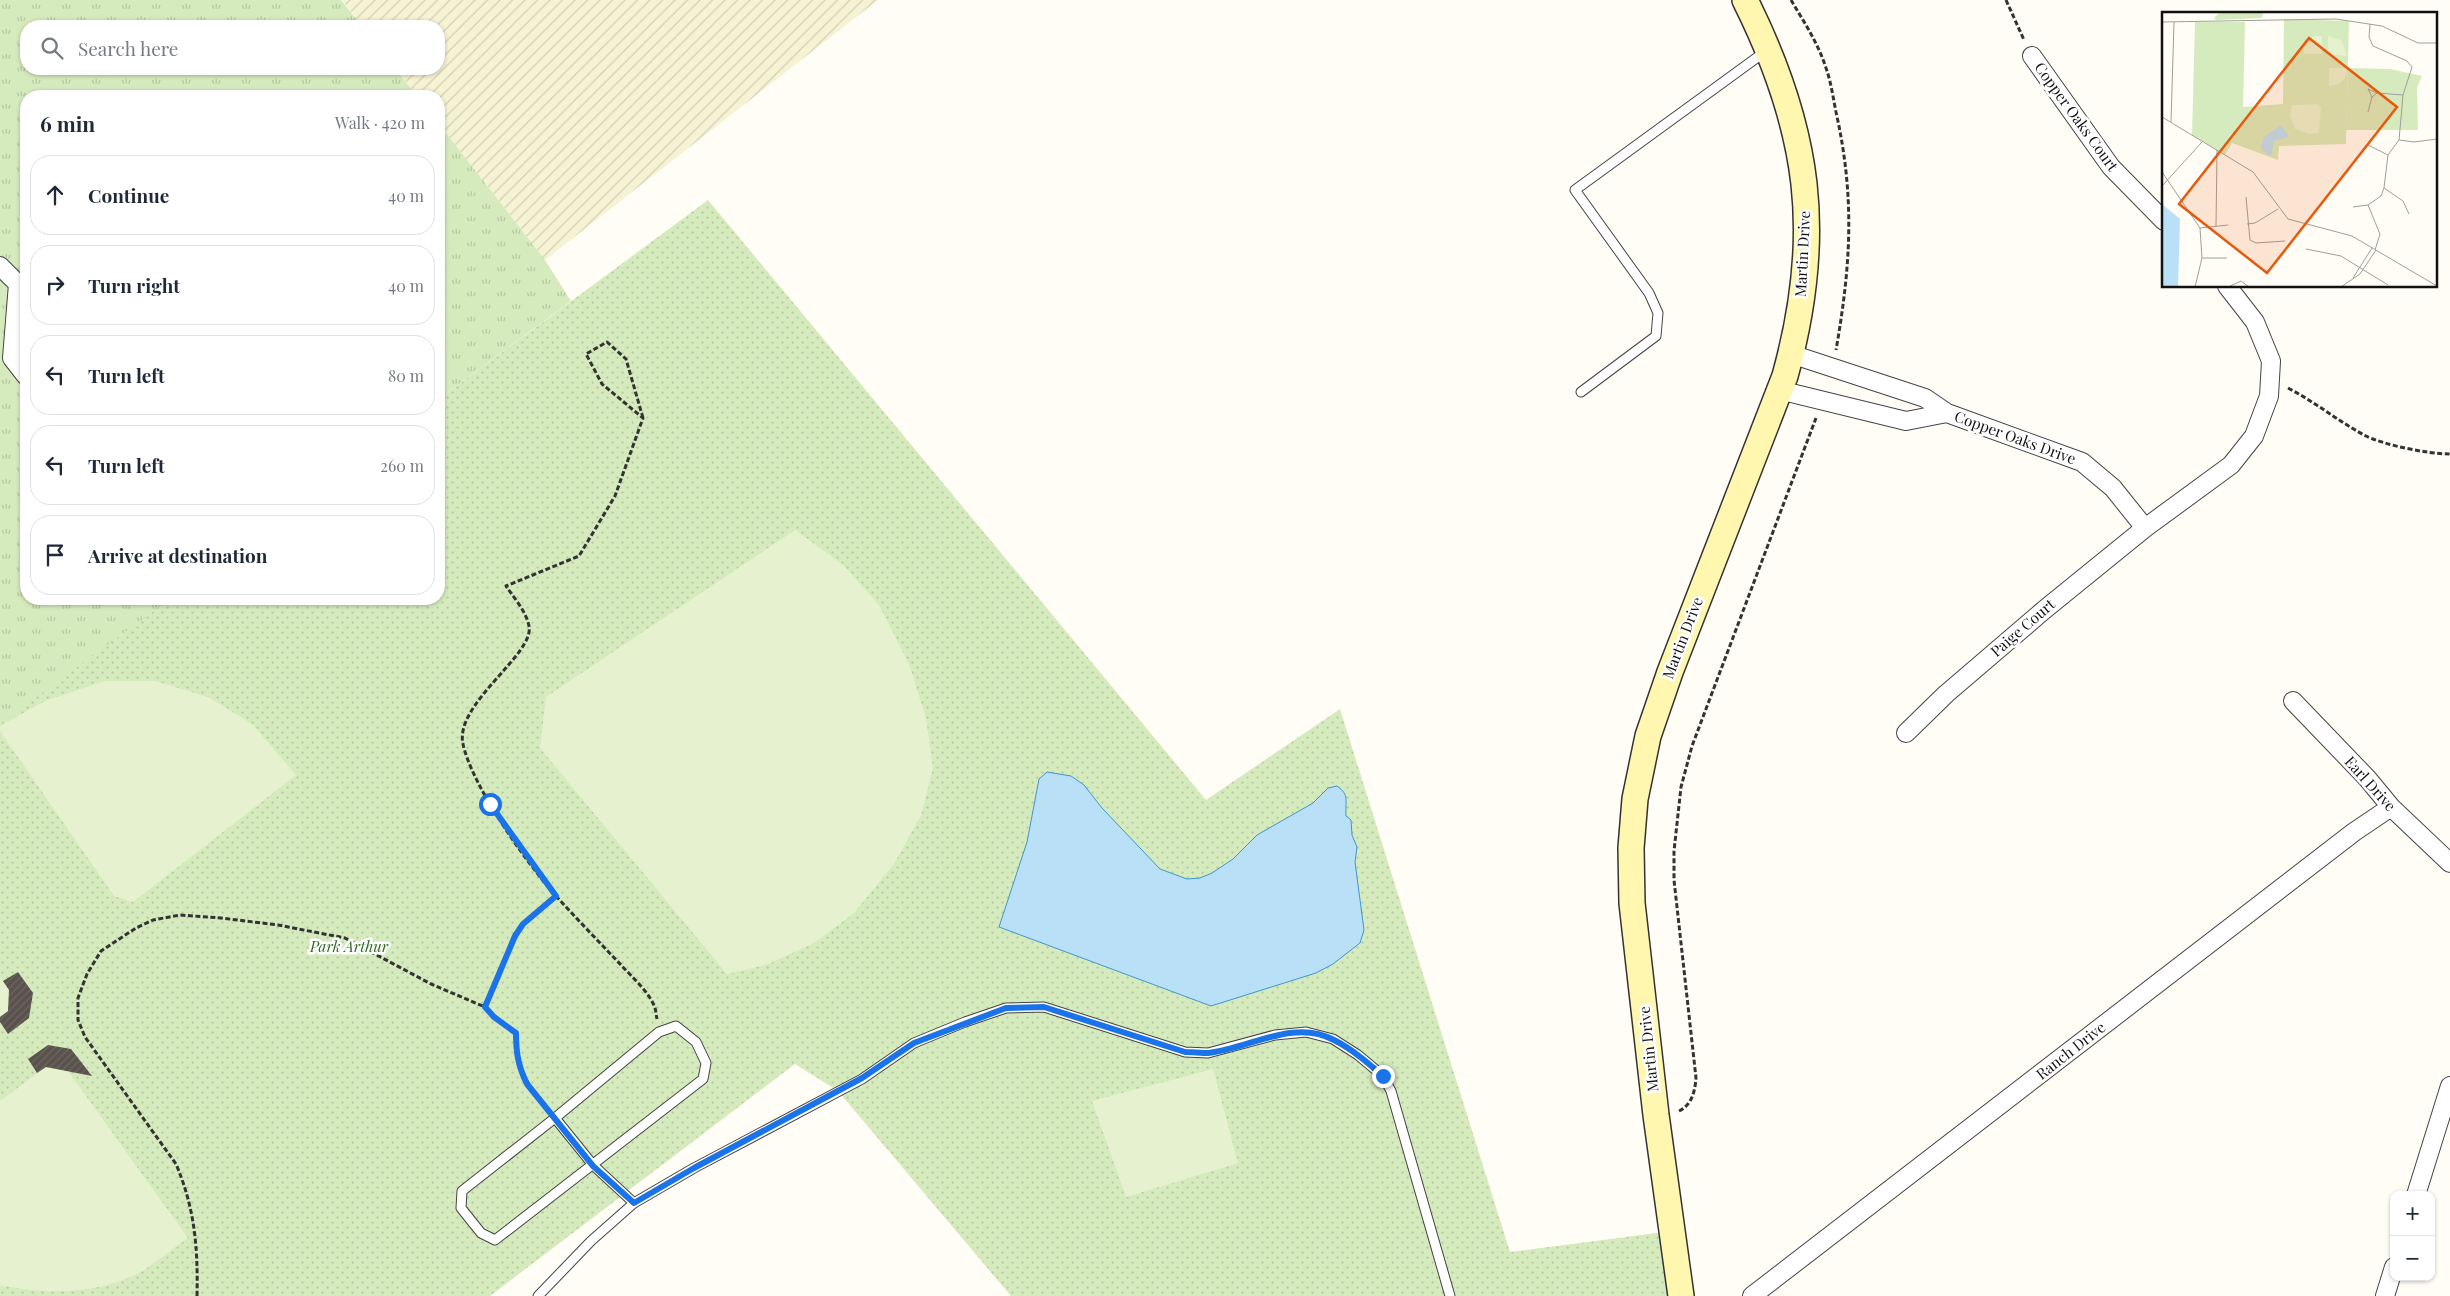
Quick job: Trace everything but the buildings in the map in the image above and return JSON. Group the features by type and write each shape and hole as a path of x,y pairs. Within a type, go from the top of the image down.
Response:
{"street":[{"name":"Martin Drive","path":"1681,1296 1656,1115 1632,903 1631,848 1635,799 1648,736 1670,672 1779,390 1791,354 1797,330 1805,278 1807,239 1805,192 1799,147 1790,107 1768,49 1745,0"},
{"name":"Copper Oaks Court","path":"2032,56 2111,167 2162,219"},
{"path":"0,266 20,284"},
{"path":"2145,528 2231,465 2254,436 2269,396 2271,361 2255,322 2229,288"},
{"path":"20,300 12,358 20,368"},
{"name":"Copper Oaks Drive","path":"1791,354 1925,398 1947,413 2082,462 2113,488 2145,528"},
{"name":"Copper Oaks Drive","path":"1779,390 1906,421 1947,413"},
{"name":"Paige Court","path":"1906,733 1946,694 2044,610 2145,528"},
{"name":"Earl Drive","path":"2293,701 2367,778 2391,808 2450,863"},
{"name":"Ranch Drive","path":"1752,1296 2354,832 2391,808"},
{"path":"2417,1191 2450,1086"},
{"path":"2385,1296 2390,1280"}],"lane":[{"path":"1580,392 1656,336 1658,313 1649,293 1575,190 1768,49"},
{"path":"538,1296 591,1241 634,1203 694,1168 862,1078 914,1043 1006,1008 1044,1007 1185,1052 1208,1053 1275,1035 1306,1032 1333,1039 1358,1055 1383,1076 1394,1101 1450,1296"},
{"path":"676,1026 696,1042 706,1063 703,1079 496,1240 481,1233 460,1208 462,1192 555,1118 659,1032 676,1026"},
{"path":"555,1118 593,1166 634,1203"}],"path":[{"path":"1791,0 1814,38 1826,68 1847,164 1850,246 1846,292 1835,356"},
{"path":"2006,0 2032,56"},
{"path":"643,418 602,384 586,354 607,342 626,359 643,418 615,496 579,556 506,586 530,627 510,663 470,711 464,728 462,742 469,765 490,804 556,896 638,983 655,1007 659,1032"},
{"path":"2270,379 2313,400 2365,436 2428,454 2450,454"},
{"path":"1656,1115 1677,1112 1686,1108 1695,1092 1696,1078 1674,880 1674,851 1681,787 1701,718 1816,420"},
{"path":"485,1007 515,936 523,924 556,896"},
{"path":"197,1296 197,1255 194,1216 180,1173 176,1164 85,1037 78,1020 78,998 82,985 101,951 136,928 164,917 180,915 278,925 350,940 431,984 485,1007 494,1017 516,1033 516,1051 519,1068 527,1084 555,1118"}],"shaded area":[{"path":"342,0 878,0 545,260 445,132 445,90 412,90 400,75 445,75 445,20 357,20"}],"green space":[{"path":"0,0 341,0 357,20 20,20 20,75 400,75 412,90 20,90 20,605 163,605 0,725"},
{"path":"445,132 545,260 571,301 445,395"},
{"name":"Park Arthur","path":"708,200 1206,800 1340,709 1510,1252 1672,1231 1680,1296 1011,1296 838,1091 795,1064 490,1296 0,1296 0,724 162,605 445,605 445,395"},
{"path":"795,530 843,565 879,605 909,664 926,718 933,768 921,815 894,864 854,913 814,943 766,965 727,974 540,748 546,697"},
{"path":"104,681 155,681 208,697 252,724 296,775 133,902 114,896 0,731 0,726 45,701"},
{"path":"0,977 9,990 8,1011 0,1017"},
{"path":"46,1067 68,1071 188,1238 144,1270 128,1278 110,1284 74,1291 36,1290 0,1285 0,1101"},
{"path":"1213,1069 1238,1163 1126,1197 1092,1101"}],"water":[{"path":"1047,772 1071,776 1084,785 1102,808 1160,869 1187,879 1200,878 1212,873 1233,859 1257,835 1313,803 1328,788 1337,786 1345,795 1346,816 1351,820 1352,835 1357,847 1355,862 1364,930 1360,943 1333,964 1316,973 1211,1006 999,927 1027,842 1039,779"}],"route":[{"path":"490,804 556,896 523,924 515,936 485,1007 502,1024 516,1033 516,1051 519,1068 527,1084 593,1166 634,1203 694,1168 862,1078 914,1043 1006,1008 1044,1007 1185,1052 1208,1053 1275,1035 1306,1032 1333,1039 1358,1055 1383,1076"}]}
